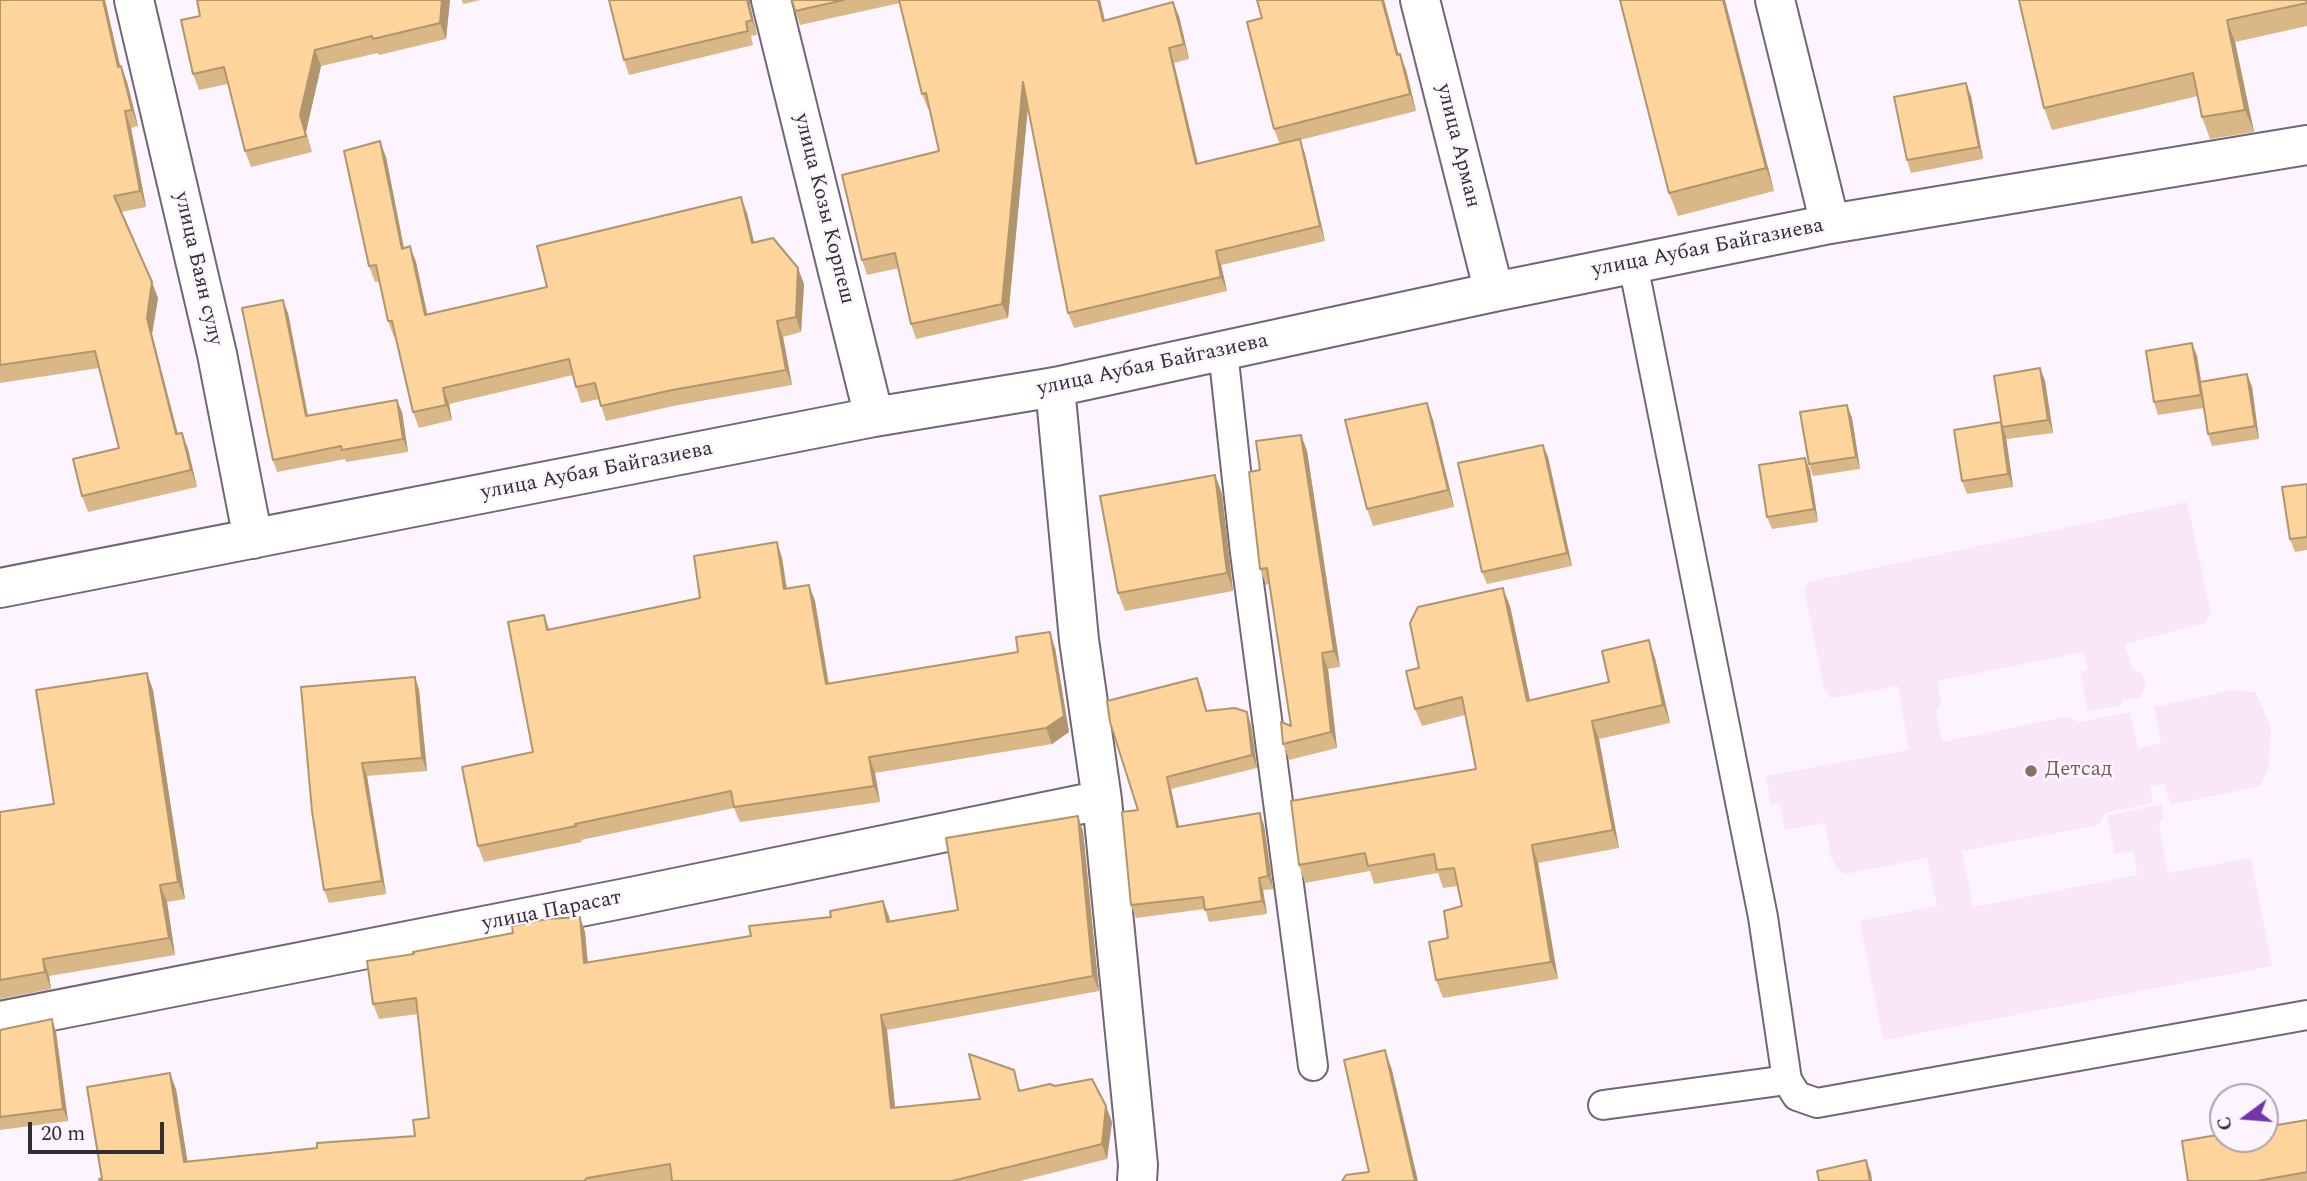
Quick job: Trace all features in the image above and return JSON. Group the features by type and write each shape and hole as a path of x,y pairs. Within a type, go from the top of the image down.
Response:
{"street":[{"name":"улица Баян сулу","path":"134,0 216,355 253,539"},
{"name":"улица Козы Корпеш","path":"771,0 874,417"},
{"name":"улица Арман","path":"1420,0 1494,292"},
{"path":"1775,0 1830,224"},
{"name":"улица Аубая Байгазиева","path":"0,588 874,417 1055,387 1494,292 1830,224 2307,145"},
{"path":"1055,387 1079,640 1102,800 1138,1165 1137,1181"},
{"name":"улица Парасат","path":"0,1021 626,898 1102,800"}],"lane":[{"path":"1633,264 1763,917 1787,1080 1797,1096 1817,1103 2307,1015"},
{"path":"1223,351 1245,552 1313,1066"},
{"path":"1603,1105 1787,1080"}],"shaded area":[{"name":"Детсад","path":"2187,502 2211,614 2205,623 2125,644 2132,669 2141,673 2144,679 2145,689 2141,697 2122,701 2122,705 2088,712 2080,672 2088,670 2084,652 1937,681 1941,702 1936,713 1942,742 2066,717 2080,722 2130,712 2138,748 2161,743 2154,707 2233,690 2256,692 2271,729 2269,765 2261,786 2170,805 2165,783 2150,786 2153,803 2106,813 2098,825 1962,851 1973,907 2137,875 2134,851 2115,854 2107,816 2161,804 2164,816 2159,825 2168,873 2251,858 2272,966 1883,1040 1860,921 1937,906 1927,858 1845,874 1836,868 1831,857 1825,823 1785,830 1780,804 1771,805 1766,776 1909,750 1898,686 1831,698 1824,689 1804,590 1808,582"}],"building":[{"path":"0,0 103,0 118,67 121,66 132,110 125,111 140,191 114,196 152,282 147,318 176,434 182,433 191,470 82,496 73,459 119,448 95,351 0,365"},
{"path":"197,0 442,0 440,23 315,50 300,115 306,136 245,151 224,67 193,74 181,20 200,16"},
{"path":"609,0 747,0 752,20 746,22 748,31 624,60"},
{"path":"792,0 844,0 795,11"},
{"path":"899,0 1098,0 1103,21 1173,2 1184,44 1169,48 1196,164 1300,139 1320,226 1216,251 1221,277 1068,313 1023,82 1002,304 911,324 895,253 862,260 842,175 939,151 926,93 922,94"},
{"path":"1257,0 1382,0 1410,94 1274,129 1247,22 1262,18"},
{"path":"1620,0 1723,0 1766,168 1669,193"},
{"path":"2019,0 2307,0 2307,3 2227,20 2245,110 2202,117 2193,73 2044,108"},
{"path":"1966,83 1979,147 1907,160 1894,97"},
{"path":"380,141 402,249 410,246 425,315 547,287 537,246 741,197 752,243 773,238 798,268 796,317 777,321 786,370 672,390 601,406 595,383 576,387 569,359 443,388 446,405 413,412 376,265 369,266 344,151"},
{"path":"283,300 306,416 397,400 403,439 342,450 341,446 273,460 242,308"},
{"path":"2192,343 2201,395 2154,402 2146,351"},
{"path":"2040,368 2048,420 2002,427 1994,376"},
{"path":"2247,374 2255,426 2208,434 2200,382"},
{"path":"1427,403 1448,490 1367,509 1345,420"},
{"path":"1847,405 1856,457 1809,464 1800,412"},
{"path":"2001,422 2008,474 1962,481 1954,430"},
{"path":"1301,435 1334,651 1322,653 1331,732 1283,744 1281,722 1291,726 1267,568 1260,569 1249,472 1260,470 1256,441"},
{"path":"1543,445 1567,553 1482,572 1458,463"},
{"path":"1805,458 1814,509 1767,517 1759,465"},
{"path":"1215,475 1227,573 1118,593 1100,496"},
{"path":"2307,484 2307,537 2290,539 2282,487"},
{"path":"777,542 784,589 809,585 826,684 1018,652 1016,637 1050,632 1064,716 1046,728 869,757 874,786 734,807 731,791 478,846 462,767 533,752 508,622 544,615 547,630 700,598 694,556"},
{"path":"1503,588 1527,701 1609,682 1602,651 1649,640 1663,705 1592,721 1613,830 1532,845 1551,962 1436,980 1429,942 1448,938 1444,911 1462,906 1454,868 1437,870 1434,854 1368,866 1365,853 1299,865 1291,801 1476,769 1462,697 1415,709 1406,671 1419,668 1410,623 1418,607"},
{"path":"147,673 178,882 160,885 169,938 43,959 45,972 0,980 0,812 54,804 36,690"},
{"path":"415,677 422,758 362,763 382,881 324,890 312,811 301,687"},
{"path":"1197,678 1206,711 1235,708 1247,712 1252,755 1167,777 1177,827 1260,813 1268,876 1259,878 1262,901 1205,910 1203,897 1131,905 1122,812 1138,810 1110,722 1107,701"},
{"path":"1078,816 1093,976 881,1015 891,1108 980,1099 969,1054 1014,1070 1019,1091 1092,1079 1106,1106 1102,1144 952,1181 672,1181 670,1164 587,1178 584,1181 99,1179 102,1179 87,1087 170,1073 184,1162 317,1148 317,1143 415,1136 413,1120 429,1118 416,998 373,1004 367,961 513,933 512,926 547,919 580,917 584,963 751,936 749,926 831,917 830,911 883,901 887,922 958,910 946,838"},
{"path":"52,1019 63,1109 0,1117 0,1030"},
{"path":"1385,1050 1415,1181 1342,1181 1346,1175 1369,1172 1344,1060"},
{"path":"2307,1120 2307,1172 2257,1181 2188,1181 2182,1141 2209,1136 2209,1153 2279,1153 2279,1125"},
{"path":"1866,1160 1870,1181 1819,1181 1817,1171"}],"place":[{"name":"Детсад","path":"2031,771"}]}
